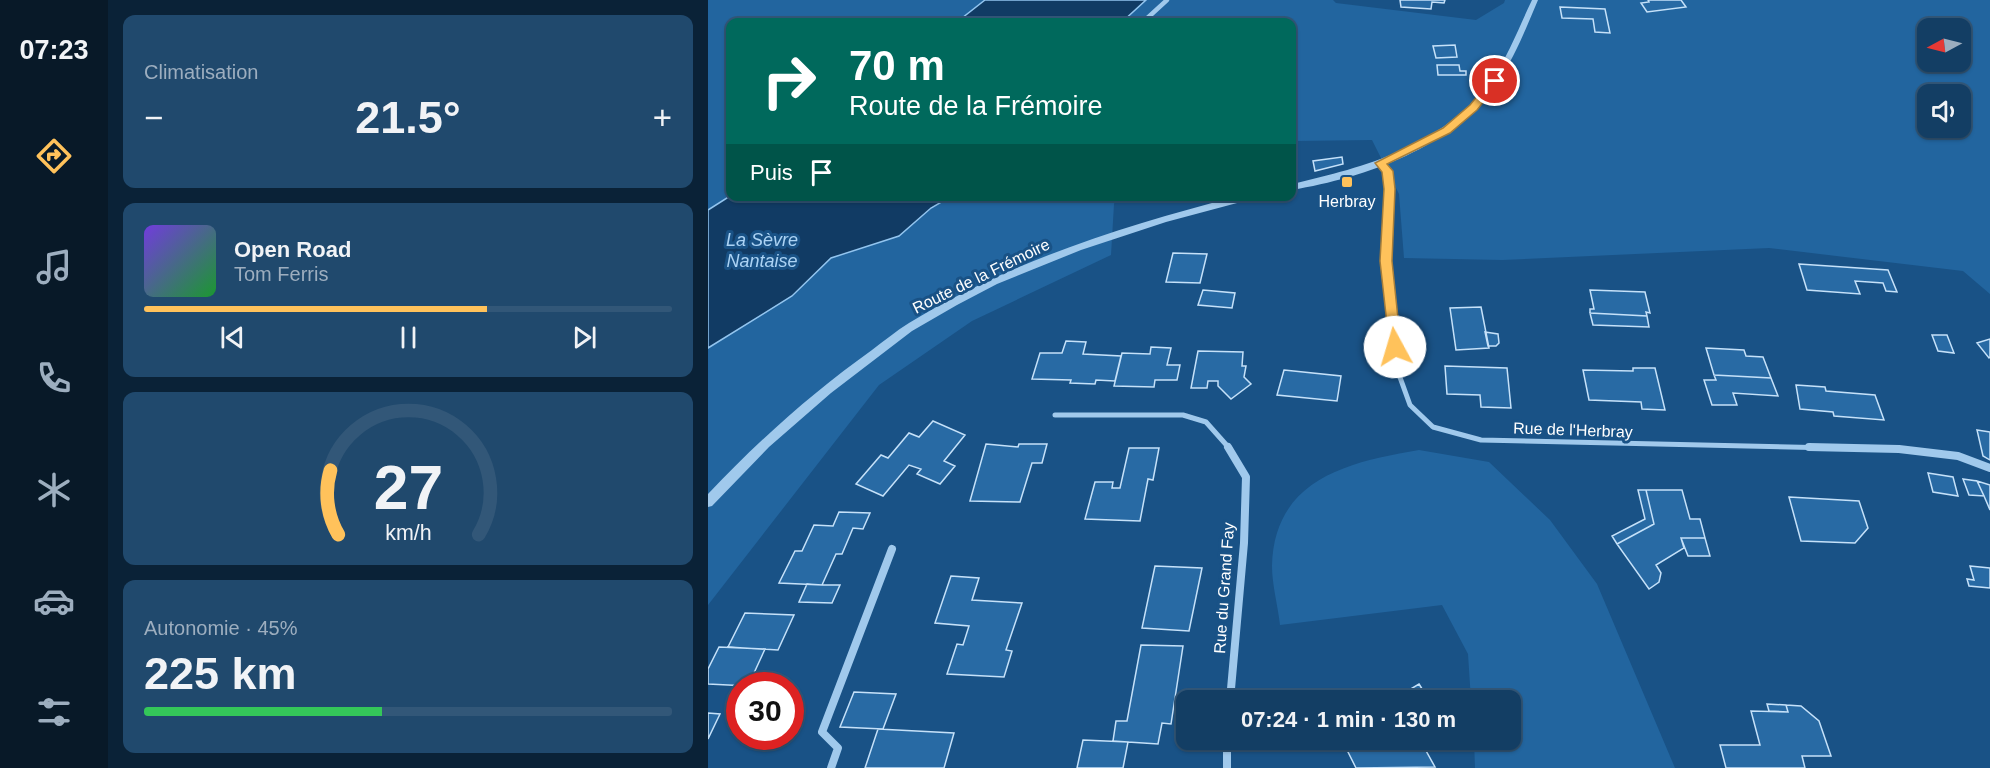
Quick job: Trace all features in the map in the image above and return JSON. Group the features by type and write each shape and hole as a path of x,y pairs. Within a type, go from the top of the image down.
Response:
{"street":[{"path":"1147,18 1167,0"},
{"path":"1296,186 1380,163 1446,131 1474,107 1495,81 1535,0"},
{"name":"Rue de l'Herbray","path":"1380,163 1388,171 1390,189 1386,261 1397,369 1410,405 1433,427 1481,440 1899,450 1958,456 1990,468"},
{"name":"Route de la Frémoire","path":"708,502 738,469 827,390 914,325 1031,265 1101,239 1233,201"},
{"name":"Rue du Grand Fay","path":"1056,415 1183,415 1206,422 1232,451 1246,477 1244,543 1231,690"},
{"path":"831,768 838,748 822,732 892,549"},
{"path":"1227,750 1227,768"}],"shaded area":[{"path":"708,0 985,0 962,18 726,18 726,199 708,210"},
{"path":"1146,0 1333,0 1336,3 1476,20 1504,3 1505,0 1990,0 1990,294 1963,271 1769,248 1502,260 1404,258 1399,194 1372,140 1296,141 1296,18 1126,18"},
{"path":"943,201 1115,201 1111,255 972,321 879,385 708,605 708,348 792,296 831,258 899,236 931,208"},
{"path":"1419,450 1489,462 1550,520 1597,584 1675,768 1475,768 1474,750 1521,750 1521,690 1470,690 1468,654 1442,605 1280,625 1272,566 1276,537 1286,513 1301,494 1320,480 1342,469"}],"water":[{"path":"985,0 1146,0 1126,18 962,18"},
{"name":"La Sèvre Nantaise","path":"726,199 726,201 943,201 931,208 899,236 831,258 792,296 708,348 708,210"}],"building":[{"path":"1400,0 1445,0 1444,3 1432,2 1431,9 1401,7"},
{"path":"1648,0 1681,0 1686,7 1647,12 1641,3 1649,2"},
{"path":"1560,7 1605,9 1610,33 1595,32 1593,19 1562,18"},
{"path":"1455,45 1457,57 1436,58 1433,46"},
{"path":"1437,65 1459,65 1460,71 1466,71 1466,75 1438,75"},
{"path":"1342,157 1343,164 1315,171 1313,161"},
{"path":"1173,253 1207,254 1200,283 1166,282"},
{"path":"1799,264 1888,270 1897,292 1886,291 1883,283 1855,281 1860,294 1807,290"},
{"path":"1203,290 1235,293 1232,308 1198,305"},
{"path":"1590,290 1645,292 1650,313 1646,312 1647,316 1590,313 1590,309 1594,309"},
{"path":"1481,307 1489,348 1456,350 1450,308"},
{"path":"1590,313 1647,316 1649,327 1593,325"},
{"path":"1485,332 1498,334 1499,343 1496,346 1488,346"},
{"path":"1932,335 1947,335 1954,353 1938,351"},
{"path":"1990,339 1990,357 1989,358 1977,343"},
{"path":"1066,341 1086,342 1083,354 1121,356 1115,381 1096,380 1095,384 1070,383 1071,380 1032,379 1040,353 1062,353"},
{"path":"1151,347 1171,348 1167,365 1180,365 1177,380 1155,380 1154,387 1114,386 1122,353 1150,354"},
{"path":"1706,348 1744,350 1746,356 1763,357 1771,378 1714,375"},
{"path":"1198,351 1243,352 1242,366 1246,366 1244,377 1251,384 1231,399 1218,386 1218,381 1208,381 1207,388 1191,388"},
{"path":"1445,366 1507,368 1511,408 1481,407 1480,395 1447,394"},
{"path":"1633,368 1655,368 1665,410 1642,409 1641,402 1589,400 1583,370 1633,371"},
{"path":"1284,370 1341,376 1337,401 1277,395"},
{"path":"1714,375 1771,378 1778,396 1733,393 1737,405 1712,405 1704,380 1716,380"},
{"path":"1796,385 1825,387 1826,391 1875,395 1884,420 1834,416 1833,412 1800,409"},
{"path":"933,421 965,435 944,461 955,466 940,484 917,474 921,469 909,465 883,496 856,484 881,455 888,458 909,433 919,437"},
{"path":"1977,430 1990,432 1990,460 1983,456"},
{"path":"986,444 1018,447 1019,444 1047,444 1042,463 1032,463 1020,502 970,501"},
{"path":"1129,448 1159,448 1153,480 1148,479 1140,521 1085,519 1095,482 1113,482 1112,488 1120,488"},
{"path":"1928,473 1953,477 1958,496 1933,492"},
{"path":"1963,479 1977,481 1984,496 1969,495"},
{"path":"1977,481 1990,485 1990,510 1984,496"},
{"path":"1638,490 1646,490 1654,524 1617,544 1612,536 1645,519"},
{"path":"1646,490 1682,490 1690,519 1700,519 1705,538 1681,538 1684,548 1656,565 1661,573 1659,582 1649,589 1617,544 1654,524"},
{"path":"1789,497 1859,501 1868,528 1855,543 1801,541"},
{"path":"839,512 870,513 863,529 853,528 842,554 836,554 822,585 779,583 795,551 802,551 814,525 833,526"},
{"path":"1681,538 1705,538 1710,556 1688,556"},
{"path":"1155,566 1202,568 1189,631 1142,628"},
{"path":"1970,566 1990,568 1990,588 1969,586 1967,579 1974,580"},
{"path":"951,576 979,578 972,600 1022,603 1006,650 1012,651 1004,677 947,674 957,644 963,645 969,626 935,623"},
{"path":"807,584 840,585 832,603 799,602"},
{"path":"745,613 794,615 778,650 728,647"},
{"path":"1141,645 1183,646 1171,724 1162,723 1158,744 1113,741 1116,721 1127,721"},
{"path":"719,647 765,649 754,672 726,672 726,685 708,684 708,669"},
{"path":"1419,684 1423,690 1409,690"},
{"path":"854,692 896,694 883,729 840,727"},
{"path":"1767,704 1786,705 1788,712 1769,711"},
{"path":"1786,705 1801,706 1819,721 1831,756 1802,756 1805,768 1726,768 1720,745 1760,745 1751,711 1788,712"},
{"path":"708,713 720,714 708,739"},
{"path":"878,729 954,733 944,768 865,768"},
{"path":"1083,740 1128,742 1123,768 1077,768"},
{"path":"1347,750 1426,750 1435,767 1356,768"}],"place":[{"name":"Herbray","path":"1347,182"}],"route":[{"path":"1395,347 1386,261 1390,189 1388,171 1380,163 1446,131 1474,107 1495,81"}]}
